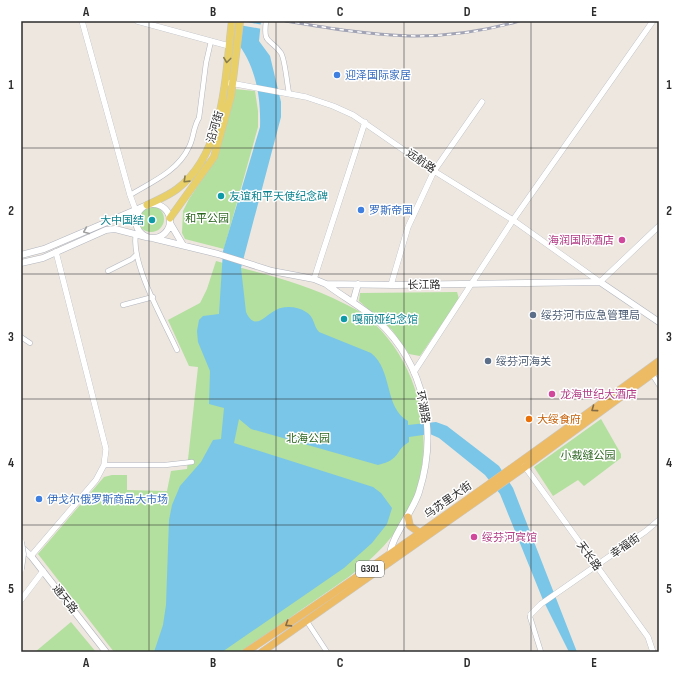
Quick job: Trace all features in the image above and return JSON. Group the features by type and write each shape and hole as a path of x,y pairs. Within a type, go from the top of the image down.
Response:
{"highway":[{"name":"乌苏里大街","path":"523,465 659,361"},
{"name":"乌苏里大街","path":"246,652 304,618 659,369"},
{"name":"乌苏里大街","path":"390,558 420,533 494,485"},
{"path":"408,517 410,526 420,533"},
{"name":"乌苏里大街","path":"267,651 304,618"}],"main road":[{"name":"沿河街","path":"147,205 177,189 194,173 207,153 214,133 225,82 232,21"},
{"name":"沿河街","path":"170,221 214,157 222,136 233,83 240,21"},
{"path":"21,255 44,249 147,205 160,205 168,212 170,221 183,245"},
{"path":"136,211 137,227 149,237 165,233 170,221"},
{"name":"长江路","path":"21,263 36,260 106,230 115,229 221,255 272,271 314,279 326,284 391,285 600,282"},
{"path":"600,282 659,322"},
{"name":"环湖路","path":"326,284 353,302 385,328 414,372 427,418 428,439 422,482 408,517 392,544 390,558"},
{"path":"353,302 358,284"},
{"path":"21,542 23,554 21,569"},
{"name":"通天路","path":"21,547 32,556 106,652"}],"street":[{"path":"82,21 130,195 136,211"},
{"path":"137,21 229,46"},
{"path":"266,21 265,31 267,41 282,53 289,94"},
{"path":"414,372 513,220 653,21"},
{"path":"130,195 173,170 184,158 190,146 196,123 199,118 206,62 211,42"},
{"name":"远航路","path":"225,82 289,94 333,106 365,122 434,171 513,220 600,282"},
{"path":"391,285 408,227 434,171 482,102"},
{"path":"314,279 365,122"},
{"path":"600,282 659,226"},
{"path":"136,234 136,255 177,350"},
{"path":"32,556 96,480 104,465 106,449 56,252"},
{"path":"108,271 132,259 136,255"},
{"path":"123,304 153,297"},
{"path":"21,337 30,343"},
{"path":"652,374 659,385"},
{"path":"104,465 165,465 192,462"},
{"name":"天长路","path":"523,465 648,637 654,652"},
{"name":"幸福街","path":"531,614 541,604 646,531 659,520"},
{"path":"21,600 43,572"},
{"path":"531,614 530,617 541,652"},
{"path":"304,618 327,652"}],"green space":[{"name":"和平公园","path":"234,89 255,91 258,111 258,127 224,249 185,239 182,233 183,211 189,199 217,157"},
{"path":"151,206 160,210 164,219 160,228 151,232 142,228 138,219 142,210"},
{"name":"北海公园","path":"216,261 312,289 362,313 384,334 402,359 415,388 422,418 423,448 419,479 409,508 393,535 373,557 338,585 243,651 238,653 114,652 38,554 104,477 112,475 127,475 127,490 167,491 171,471 187,469 198,367 189,366 168,320 200,303 207,289"},
{"path":"457,292 459,299 420,356 409,354 392,330 359,301 360,293"},
{"name":"小裁缝公园","path":"601,419 621,454 621,458 584,486 578,480 553,496 534,467"},
{"path":"71,622 96,652 35,652"}],"water":[{"name":"北海公园","path":"242,21 261,21 259,41 270,56 281,102 281,117 241,268 246,312 249,318 253,321 257,321 280,308 287,307 306,312 311,316 319,332 371,353 378,360 383,369 395,407 400,415 408,421 408,425 436,422 447,426 499,466 513,488 577,652 569,652 543,600 500,494 485,475 439,438 430,434 409,437 409,442 404,445 391,460 378,465 251,429 239,419 234,443 373,487 381,493 392,508 387,524 372,543 344,568 222,652 154,652 163,625 166,605 169,520 172,505 180,486 201,462 213,440 221,439 224,408 209,404 210,371 198,342 197,331 199,320 203,316 219,314 223,251 260,127 260,105 256,84 250,63 239,45"}],"pier":[{"path":"242,21 263,25 262,29 239,25"}],"railway":[{"path":"286,21 375,34 402,36 459,34 488,29 519,21"}],"place":[{"name":"迎泽国际家居","path":"337,75"},
{"name":"友谊和平天使纪念碑","path":"221,196"},
{"name":"罗斯帝国","path":"361,210"},
{"name":"大中国结","path":"152,220"},
{"name":"海润国际酒店","path":"622,240"},
{"name":"绥芬河市应急管理局","path":"533,315"},
{"name":"嘎丽娅纪念馆","path":"344,319"},
{"name":"绥芬河海关","path":"488,361"},
{"name":"龙海世纪大酒店","path":"552,394"},
{"name":"大绥食府","path":"529,419"},
{"name":"伊戈尔俄罗斯商品大市场","path":"39,499"},
{"name":"绥芬河宾馆","path":"474,537"}]}
